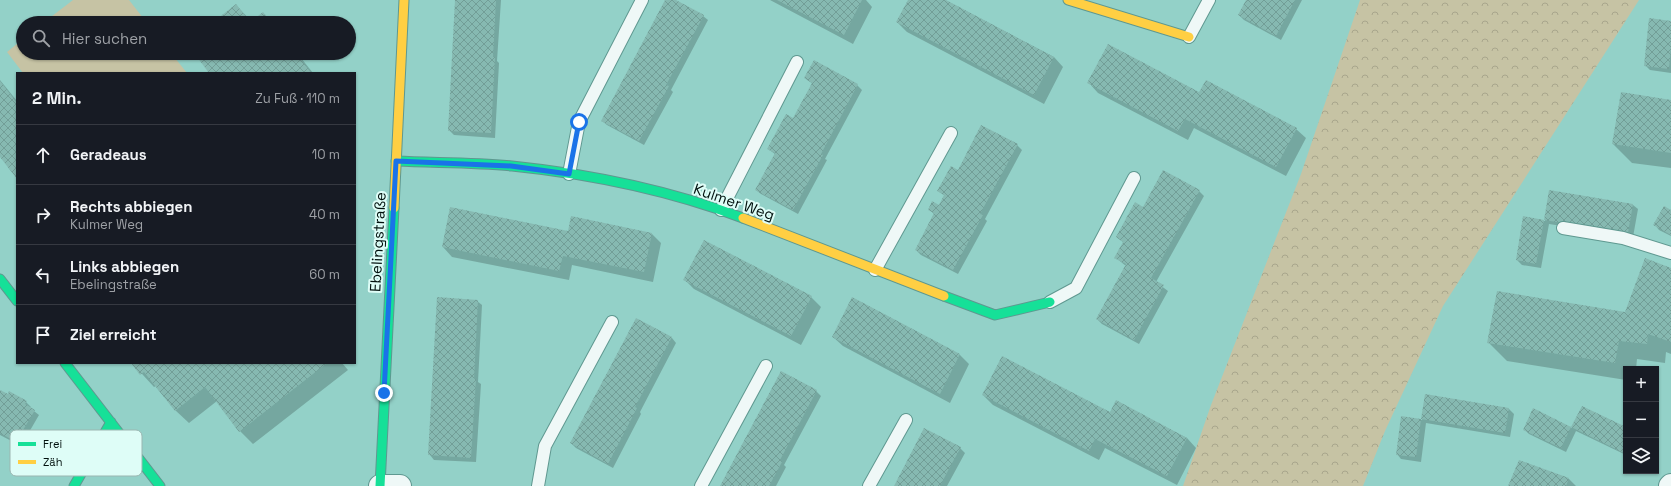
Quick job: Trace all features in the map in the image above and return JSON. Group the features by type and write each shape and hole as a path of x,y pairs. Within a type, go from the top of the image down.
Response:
{"street":[{"name":"Ebelingstraße","path":"380,486 404,0"},
{"path":"1068,0 1189,38"},
{"name":"Kulmer Weg","path":"396,161 511,166 569,174 644,188 721,210 995,315 1050,302"},
{"path":"0,279 16,300"},
{"path":"66,364 117,430"},
{"path":"106,430 111,422"},
{"path":"142,462 160,486"},
{"path":"74,486 80,476"},
{"path":"380,486 400,486"}],"lane":[{"path":"569,174 579,122 642,0"},
{"path":"1189,38 1208,0"},
{"path":"721,210 797,62"},
{"path":"875,270 951,133"},
{"path":"1050,302 1076,288 1134,178"},
{"path":"1563,228 1624,238 1671,253"},
{"path":"538,486 545,446 612,322"},
{"path":"701,486 766,366"},
{"path":"869,486 906,420"}],"green space":[{"path":"73,0 129,0 142,16 52,16"},
{"path":"1360,0 1639,0 1443,306 1385,431 1363,486 1183,486 1211,405 1301,174"},
{"path":"16,45 16,60 177,60 186,72 22,72 7,52"}],"building":[{"path":"455,0 496,0 491,133 448,131"},
{"path":"665,0 676,0 704,15 666,85 669,86 639,141 601,121"},
{"path":"777,0 862,0 844,35"},
{"path":"908,0 946,0 1054,57 1034,95 896,22"},
{"path":"1246,0 1295,0 1276,36 1238,15"},
{"path":"236,4 245,16 221,16"},
{"path":"263,12 266,16 258,16"},
{"path":"1649,18 1671,21 1669,69 1644,66"},
{"path":"1108,44 1199,92 1206,80 1297,128 1276,167 1185,119 1178,131 1087,83"},
{"path":"199,60 301,60 310,72 208,72"},
{"path":"814,60 858,84 821,154 823,155 793,210 755,190 775,153 767,149 786,114 793,118 812,83 804,78"},
{"path":"0,81 16,102 16,178 0,157"},
{"path":"1621,92 1671,100 1671,153 1612,144"},
{"path":"981,125 1018,144 980,214 983,215 953,270 915,250 934,213 928,210 932,201 939,205 944,195 937,191 951,166 958,170"},
{"path":"1163,170 1200,190 1151,278 1164,285 1134,340 1096,319 1126,264 1114,258 1123,242 1116,237 1135,202 1143,207"},
{"path":"1549,190 1633,204 1628,233 1544,220"},
{"path":"1664,206 1671,210 1671,235 1653,225"},
{"path":"450,207 568,231 571,216 652,233 644,272 563,256 559,271 442,247"},
{"path":"1523,216 1544,220 1536,264 1516,260"},
{"path":"704,240 812,296 791,336 683,280"},
{"path":"1645,258 1671,268 1671,342 1648,334 1647,344 1619,341 1615,363 1487,343 1497,291 1625,312"},
{"path":"437,297 478,300 474,379 476,379 471,458 428,455"},
{"path":"852,297 960,354 940,394 832,337"},
{"path":"636,318 672,337 635,407 637,408 608,464 570,443"},
{"path":"1002,356 1110,412 1116,400 1187,438 1167,476 1095,439 1089,451 982,395"},
{"path":"132,364 326,364 239,432 205,387 175,411 144,372 140,375"},
{"path":"781,371 817,390 780,460 782,462 769,486 720,486"},
{"path":"0,390 8,394 9,391 27,401 25,404 35,410 23,430 10,430 10,439 0,433"},
{"path":"1425,394 1509,408 1505,433 1421,419"},
{"path":"1582,406 1623,426 1623,453 1571,427"},
{"path":"1533,408 1571,427 1561,448 1523,430"},
{"path":"1401,416 1421,419 1416,457 1396,455"},
{"path":"924,428 961,447 940,486 894,486"},
{"path":"1519,460 1569,478 1566,486 1508,486"}],"traffic: fast":[{"path":"396,161 468,163 541,169 629,184 658,191 743,218"},
{"path":"380,486 394,208"},
{"path":"0,279 16,300"},
{"path":"944,296 995,315 1050,302"},
{"path":"66,364 117,430"},
{"path":"106,430 111,422"},
{"path":"142,463 160,486"},
{"path":"74,486 80,476"}],"traffic: slow":[{"path":"394,208 404,0"},
{"path":"1068,0 1189,37"},
{"path":"743,218 944,296"}],"route":[{"path":"384,393 396,161 511,166 569,174 579,122"}]}
